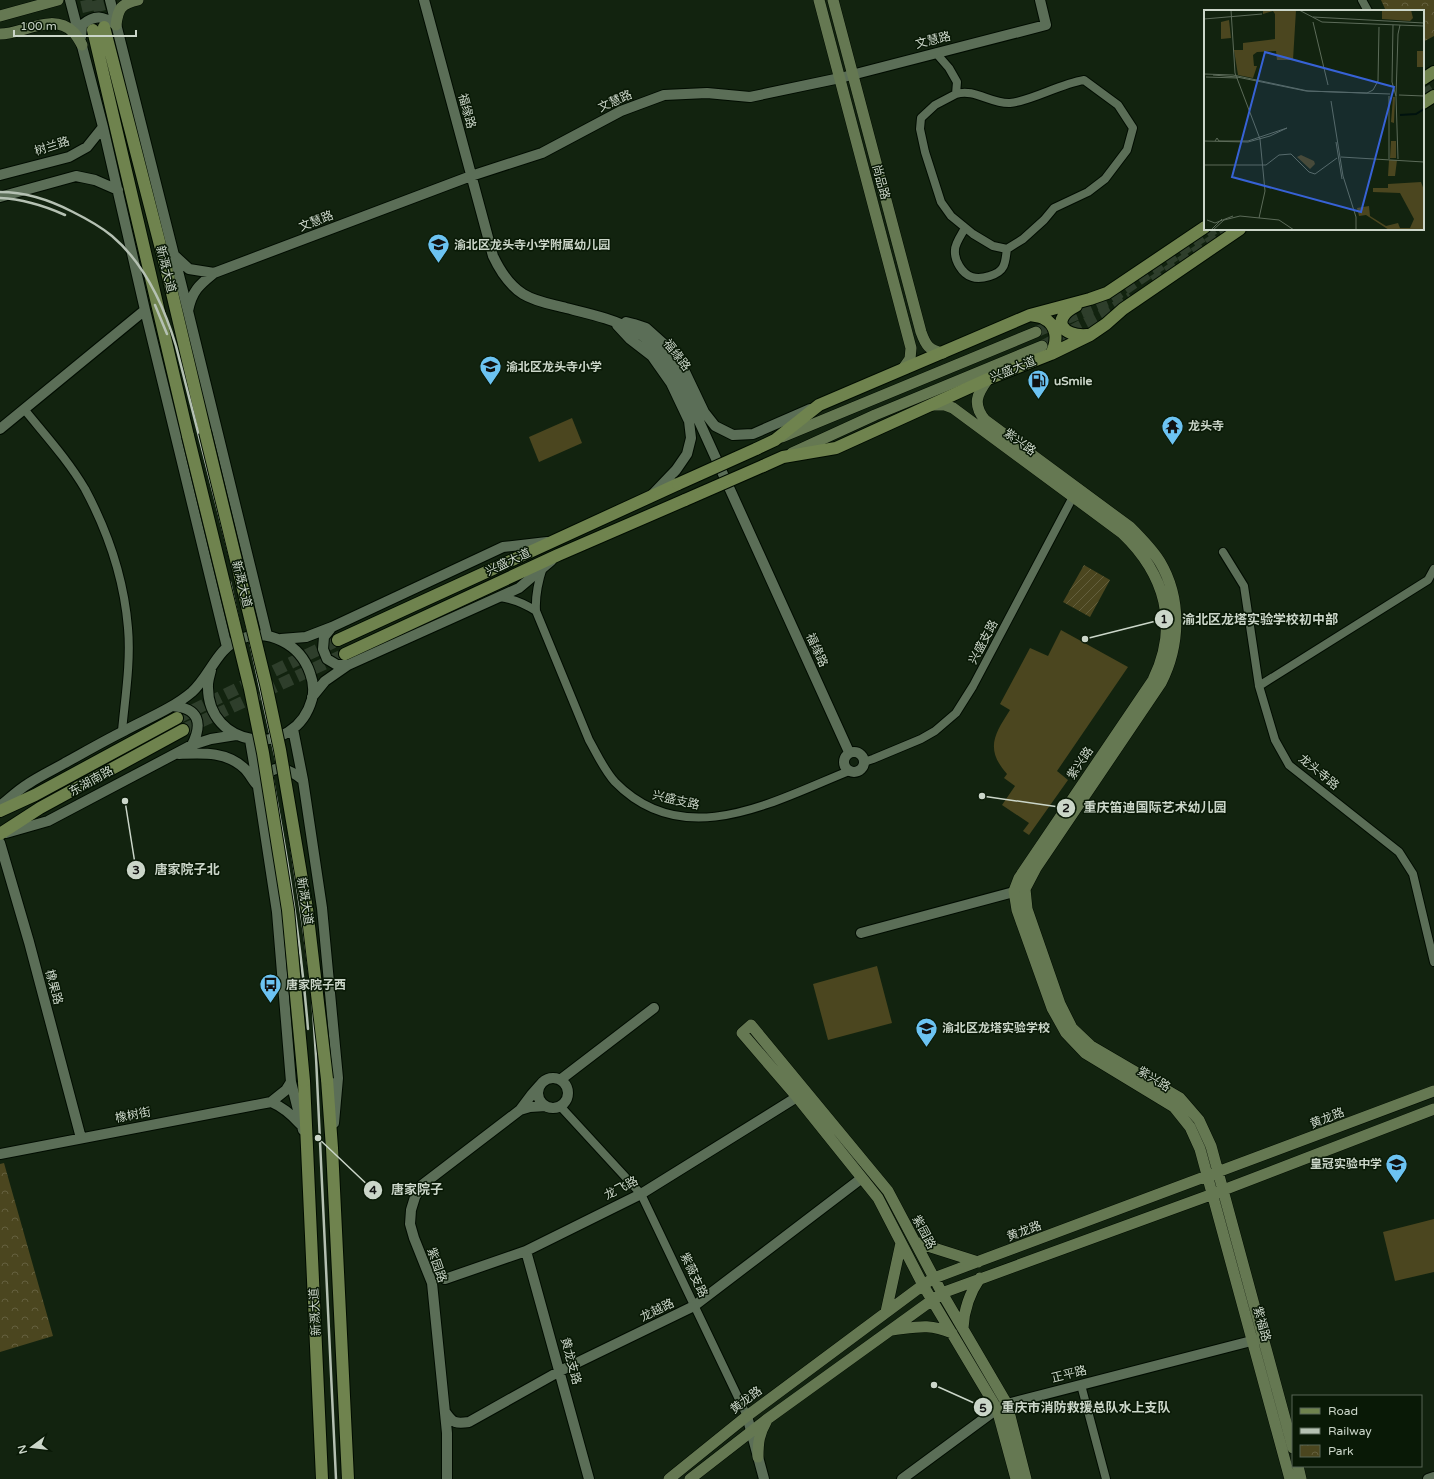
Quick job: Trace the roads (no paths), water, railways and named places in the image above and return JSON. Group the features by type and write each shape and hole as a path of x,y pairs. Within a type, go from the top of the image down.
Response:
{"main road":[{"path":"0,16 58,0"},
{"path":"104,27 117,15 124,5 138,0"},
{"name":"尚品路","path":"819,0 911,348 910,359 903,369"},
{"name":"尚品路","path":"832,0 921,332 925,344 933,351 943,353"},
{"path":"0,34 47,24 55,24 69,28 82,44"},
{"name":"新溉大道","path":"104,27 168,276 204,432 266,684 280,750 307,910 327,1079 332,1148 348,1479"},
{"name":"新溉大道","path":"104,27 188,436 250,689 263,753 288,910 304,1081 322,1479"},
{"path":"1424,78 1434,72"},
{"path":"1424,102 1434,96"},
{"path":"1090,335 1072,335 1063,328 1063,316 1067,311 1107,293 1204,228"},
{"name":"兴盛大道","path":"346,660 558,555 783,457 836,448 988,379 1047,350 1090,335 1106,324 1122,309 1239,230"},
{"path":"775,440 819,405 1030,315 1090,300"},
{"path":"783,457 875,415 1056,346 1057,337 1049,322 1043,318 1030,315"},
{"path":"775,440 875,397 1036,332"},
{"name":"紫兴路","path":"988,379 981,389 977,402 980,414 985,420 1076,492 1133,544 1150,566 1162,593 1166,625 1165,642 1153,680 1019,878 1020,890 1017,910 1052,1008 1066,1033 1085,1052 1174,1107 1190,1127 1213,1175"},
{"name":"紫兴路","path":"929,405 945,405 953,408 1076,492"},
{"name":"兴盛大道","path":"338,640 775,440"},
{"name":"东湖南路","path":"0,811 35,795 177,718"},
{"name":"东湖南路","path":"0,834 40,808 183,730"},
{"name":"紫园路","path":"1016,1479 1002,1406 952,1333 924,1285 878,1198 742,1033 751,1025 888,1191 942,1293 963,1328 1002,1406 1026,1479"},
{"name":"黄龙路","path":"669,1479 746,1416 934,1278 1213,1175 1434,1091"},
{"path":"690,1479 766,1420 942,1293 1218,1192 1434,1109"},
{"name":"紫福路","path":"1213,1175 1258,1339 1290,1479"},
{"name":"紫福路","path":"1218,1192 1218,1213 1292,1445"},
{"path":"1195,1200 1207,1204 1218,1213"},
{"path":"915,1242 978,1262"},
{"path":"886,1312 901,1243"},
{"path":"963,1328 967,1302 972,1290 980,1278"},
{"path":"890,1330 927,1326 939,1327 952,1333"},
{"path":"758,1457 758,1441 760,1431 766,1420"},
{"path":"1298,1467 1301,1479"}],"street":[{"path":"70,0 103,127 145,310 227,647"},
{"name":"新溉大道","path":"110,0 104,27 174,256 267,636"},
{"name":"福缘路","path":"424,0 493,256 499,270 514,287 531,298 544,303 613,321 636,332 659,350 679,377 849,752 844,761 845,767 849,771"},
{"name":"文慧路","path":"214,273 471,176 542,153 621,111 664,95 707,93 750,97 840,78 1046,25 1040,0"},
{"path":"1362,0 1367,10"},
{"path":"82,44 82,25 89,20 99,17 107,19 104,27"},
{"path":"936,53 949,68 957,82 956,94"},
{"path":"1084,80 1118,105 1133,128 1127,150 1105,178 1088,192 1054,208 1044,220 1023,239 1007,249 993,246 965,228 951,216 941,202 925,152 920,129 921,118 934,105 956,94 975,94 1000,103 1012,103 1030,98 1070,82 1084,80"},
{"name":"树兰路","path":"0,175 69,157 87,147 103,127"},
{"path":"0,197 76,176 95,180 118,190"},
{"path":"965,228 954,248 955,258 962,270 972,277 986,277 998,273 1004,266 1007,249"},
{"path":"174,256 189,269 214,273"},
{"path":"188,311 191,298 195,290 214,273"},
{"path":"0,428 145,310"},
{"path":"613,321 634,324 646,328 665,345 685,372 704,412 715,426 733,435 753,434 819,405"},
{"path":"613,321 630,339 652,356 671,382 689,421 691,438 687,454 676,470 651,496"},
{"path":"24,409 62,455 84,488 100,520 112,550 121,582 128,629 128,658 122,731"},
{"name":"兴盛支路","path":"864,762 922,739 947,722 956,713 973,686 1076,492"},
{"path":"281,639 296,649 307,663 312,680 312,697 308,712 299,724 285,735 268,740 250,740 236,735 224,726 214,714 209,699 208,684 211,670 217,657 227,647 239,639 253,636 267,636 281,639 306,637 332,627 503,547 553,541"},
{"name":"龙头寺路","path":"1223,552 1244,586 1259,686 1275,740 1289,765 1399,852 1413,874 1434,962"},
{"path":"332,627 324,637 323,649 327,659 337,665 519,588 558,555"},
{"path":"536,610 535,598 537,585 544,567"},
{"path":"1259,686 1428,580 1434,570"},
{"path":"214,593 223,603 233,606 245,603 252,594 254,582"},
{"path":"500,597 512,598 536,610"},
{"name":"兴盛支路","path":"536,610 596,754 614,780 645,806 680,815 701,818 720,817 756,808 849,771"},
{"path":"312,697 325,681 346,660"},
{"path":"0,806 28,784 122,731 172,706 192,692 211,670"},
{"path":"172,706 183,707 193,712 198,722 197,734 192,745"},
{"name":"新溉大道","path":"293,729 322,908 338,1078 332,1148"},
{"path":"0,834 48,821 192,745 211,739 236,735"},
{"name":"新溉大道","path":"250,740 276,912 291,1082 307,1146"},
{"path":"849,752 858,752 863,757 864,762 861,770 854,772 849,771"},
{"path":"176,754 205,753 226,757 244,768 258,787 263,777 271,770 285,768 294,772 302,780"},
{"name":"橡果路","path":"0,843 29,942 81,1138"},
{"path":"861,934 1020,890"},
{"path":"560,1080 654,1008"},
{"path":"553,1078 560,1080 565,1085 568,1094 564,1103 560,1106 530,1107 520,1110 540,1084 548,1079 553,1078"},
{"path":"291,1082 286,1090 271,1102 282,1107 302,1126"},
{"path":"540,1084 538,1094 542,1103 546,1106"},
{"name":"龙飞路","path":"445,1279 526,1250 641,1194 797,1098"},
{"name":"橡树街","path":"0,1154 271,1102"},
{"name":"紫薇支路","path":"560,1106 641,1194 746,1416 764,1479"},
{"name":"紫园路","path":"447,1479 448,1433 432,1283 414,1238 410,1224 411,1210 415,1197 422,1185 520,1110"},
{"name":"龙越路","path":"446,1413 452,1420 459,1424 469,1422 560,1371 694,1306 862,1178"},
{"name":"黄龙支路","path":"526,1250 589,1479"},
{"path":"427,1269 435,1276 445,1279 438,1289 434,1300"},
{"name":"正平路","path":"902,1479 1002,1406 1258,1339"},
{"path":"1081,1385 1106,1479"},
{"path":"1428,1479 1434,1477"}],"tunnel":[{"path":"86,0 93,30"},
{"path":"97,0 104,27"},
{"path":"1424,94 1434,88"},
{"path":"1036,332 1108,301 1213,230"},
{"path":"1153,281 1228,230"},
{"path":"1042,346 1112,309 1131,297"},
{"path":"177,718 338,640"},
{"path":"183,730 345,654"}],"railway":[{"path":"0,192 19,193 56,204 88,220 112,236 134,259 152,286 166,316 176,346 241,601 282,787 304,933 312,994 316,1057 336,1479"},
{"path":"0,198 34,204 65,215"},
{"path":"155,305 167,334"},
{"path":"230,582 241,631"},
{"path":"264,733 296,917 308,1029"}],"place":[{"name":"渝北区龙头寺小学附属幼儿园","path":"438,264"},
{"name":"渝北区龙头寺小学","path":"490,386"},
{"name":"uSmile","path":"1039,400"},
{"name":"龙头寺","path":"1173,446"},
{"name":"渝北区龙塔实验学校初中部","path":"1085,639"},
{"name":"重庆笛迪国际艺术幼儿园","path":"982,796"},
{"name":"唐家院子北","path":"125,801"},
{"name":"唐家院子西","path":"271,1004"},
{"name":"渝北区龙塔实验学校","path":"926,1048"},
{"name":"唐家院子","path":"318,1138"},
{"name":"皇冠实验中学","path":"1397,1184"},
{"name":"重庆市消防救援总队水上支队","path":"934,1385"}]}
